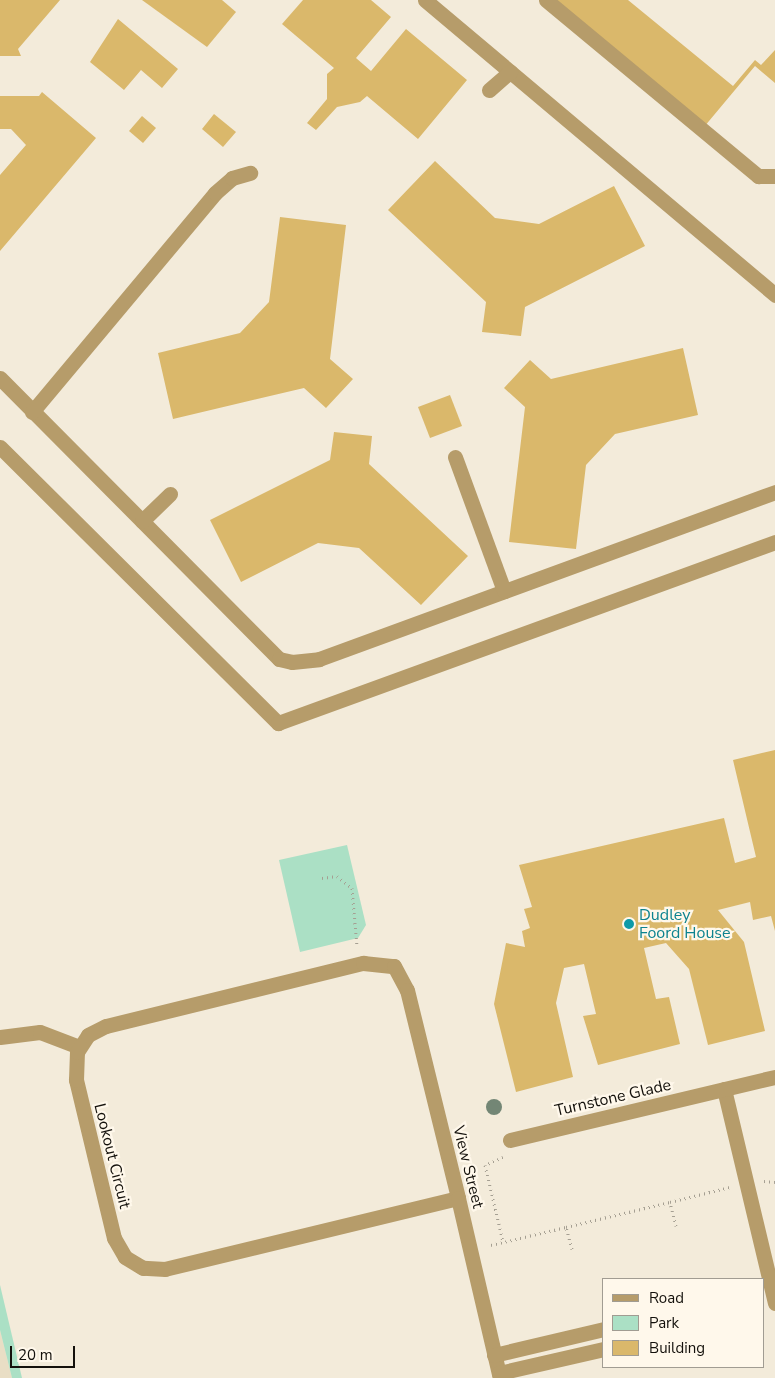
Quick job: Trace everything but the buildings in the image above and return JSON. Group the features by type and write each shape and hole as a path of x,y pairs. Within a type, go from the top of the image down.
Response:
{"street":[{"path":"425,0 775,295"},
{"path":"546,0 758,176 775,176"},
{"path":"489,90 510,72"},
{"path":"32,412 215,193 232,178 250,173"},
{"path":"0,378 279,659 292,662 319,659 775,492"},
{"path":"0,447 278,723 775,542"},
{"path":"455,457 504,591"},
{"path":"142,521 170,494"},
{"name":"View Street","path":"80,1047 88,1035 106,1026 363,963 394,966 407,990 500,1376"},
{"path":"0,1037 40,1032 80,1047"},
{"name":"Lookout Circuit","path":"80,1047 76,1080 114,1238 125,1257 143,1268 165,1269 458,1198"},
{"name":"Turnstone Glade","path":"512,1148 724,1089 775,1077"},
{"path":"724,1089 771,1294"},
{"path":"494,1355 602,1329"},
{"path":"500,1376 602,1349"}],"path":[{"path":"322,878 337,876 352,888 357,911 353,937 359,951"},
{"path":"504,1242 485,1166 512,1148"},
{"path":"762,1181 775,1182"},
{"path":"491,1245 730,1187"},
{"path":"670,1202 676,1226"},
{"path":"566,1227 572,1249"}],"shaded area":[{"path":"0,1330 12,1378 0,1378"}],"green space":[{"path":"347,845 366,925 358,938 300,952 279,860"},
{"path":"0,1285 22,1378 12,1378 0,1330"}],"place":[{"name":"Dudley Foord House","path":"629,924"}]}
